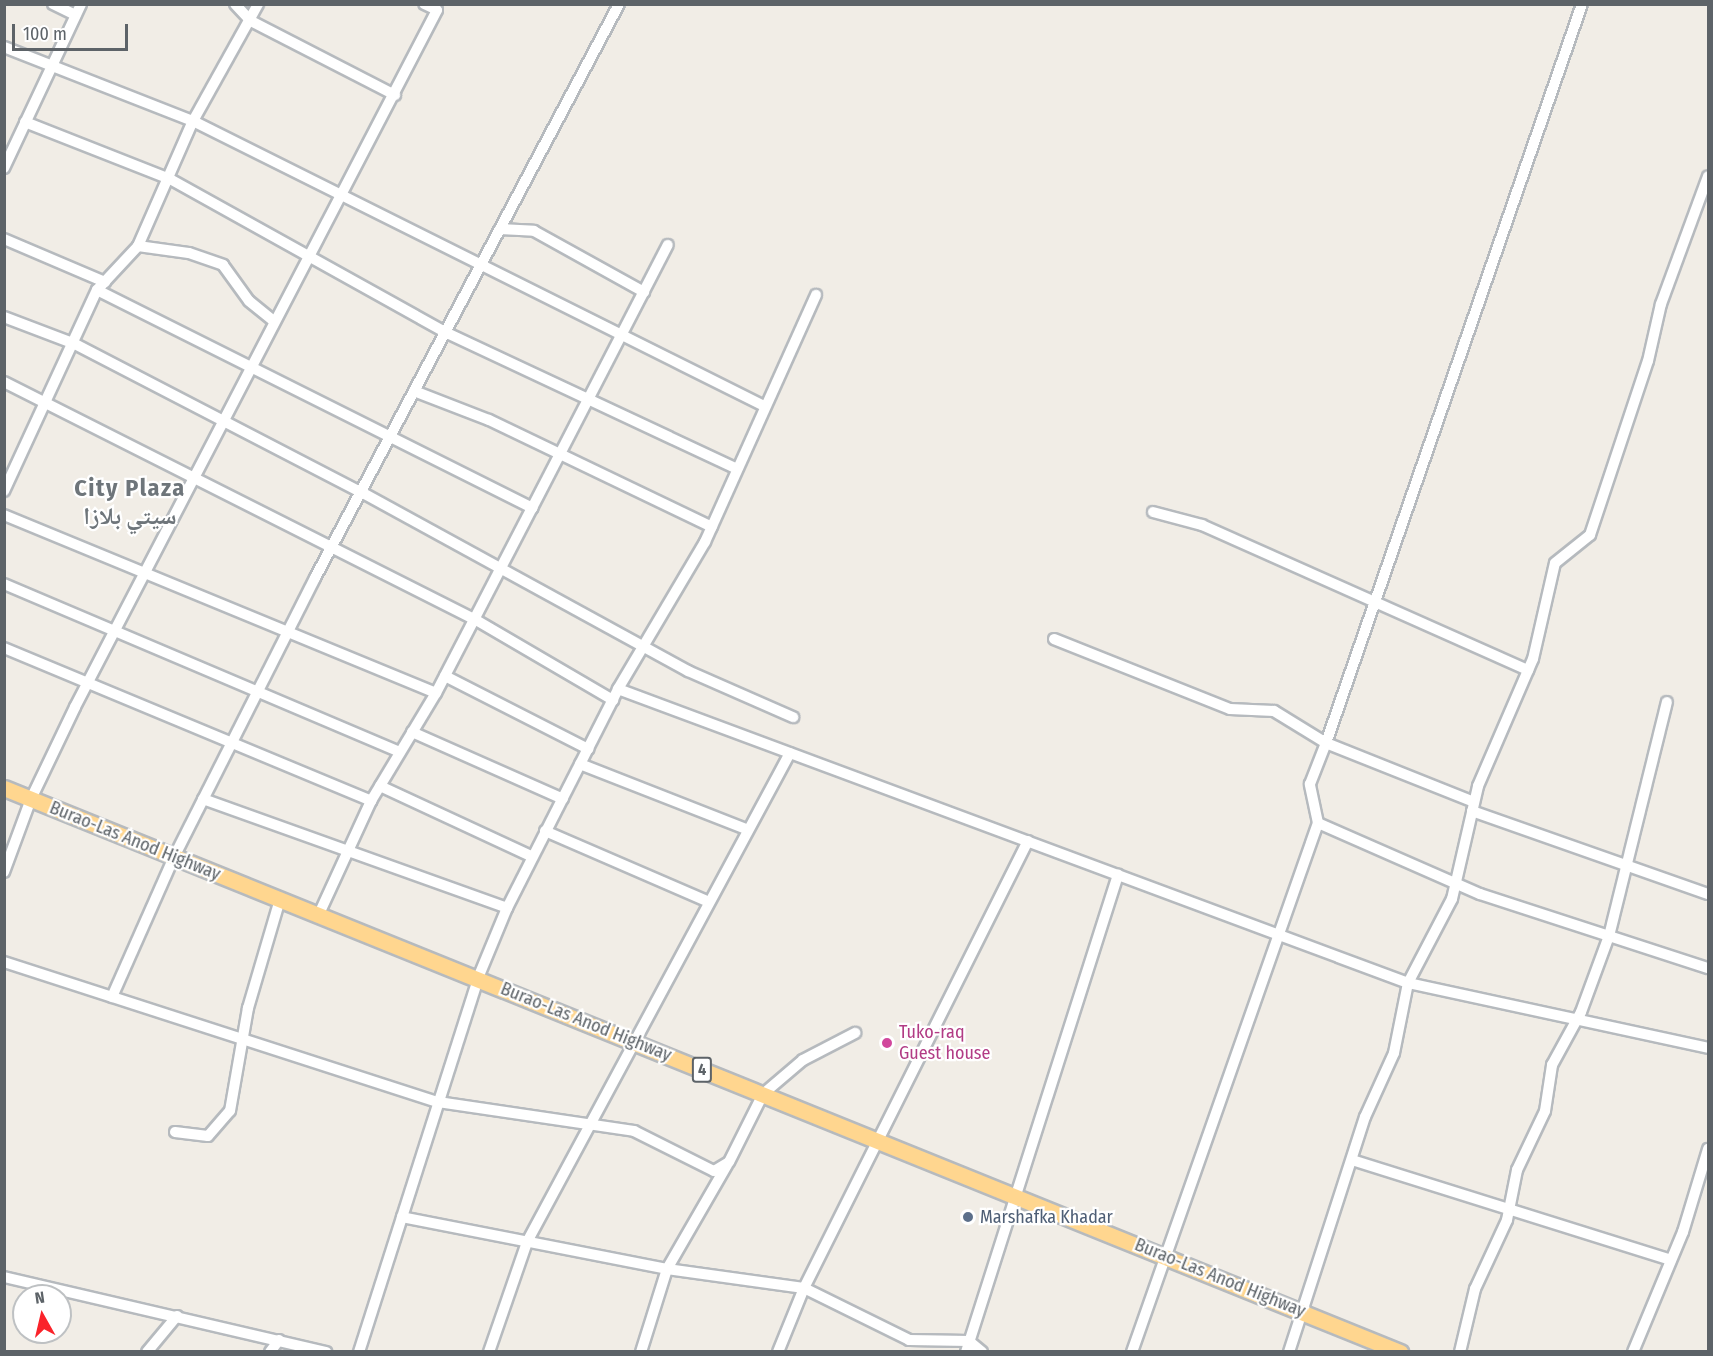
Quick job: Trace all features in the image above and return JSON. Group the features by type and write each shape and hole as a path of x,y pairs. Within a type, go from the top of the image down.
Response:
{"highway":[{"name":"Burao-Las Anod Highway","path":"4,788 1400,1352"}],"street":[{"path":"5,167 79,10 53,4"},
{"path":"236,4 251,21 395,95"},
{"path":"4,491 101,286 138,246 170,179 193,121 251,21 258,4"},
{"path":"4,873 31,799 113,632 194,479 250,366 395,95 437,10 424,4"},
{"path":"112,997 174,856 203,799 233,746 414,390 447,333 619,4"},
{"path":"1132,1352 1275,933 1318,823 1310,784 1582,4"},
{"path":"4,47 51,68 193,121 764,406"},
{"path":"25,122 170,179 447,333 737,469"},
{"path":"1289,1352 1352,1160 1394,1053 1408,983 1439,932 1455,880 1473,806 1528,670 1556,563 1590,535 1648,361 1661,304 1708,176"},
{"path":"500,230 534,231 644,292"},
{"path":"4,239 101,286 250,366 532,508"},
{"path":"319,914 371,801 436,693 476,620 668,245"},
{"path":"138,246 189,253 223,265 249,301 274,321"},
{"path":"359,1352 478,978 507,908 531,856 563,799 618,689 712,527 764,406 816,295"},
{"path":"4,317 75,344 502,567 687,671 793,717"},
{"path":"4,382 49,400 333,552 476,620 613,700"},
{"path":"414,390 489,420 559,457 712,527"},
{"path":"1153,512 1202,525 1376,599 1528,670"},
{"path":"4,515 145,570 436,693"},
{"path":"4,584 400,752"},
{"path":"1053,639 1230,709 1274,711 1326,742 1473,806 1708,894"},
{"path":"4,648 233,746 371,801"},
{"path":"445,676 588,749"},
{"path":"618,689 1408,983 1708,1048"},
{"path":"1460,1352 1475,1289 1510,1209 1517,1170 1545,1111 1552,1065 1577,1019 1609,936 1667,702"},
{"path":"412,732 563,799"},
{"path":"489,1352 527,1242 790,753"},
{"path":"580,764 748,830"},
{"path":"380,786 531,856"},
{"path":"203,799 348,853 507,908"},
{"path":"1318,823 1455,880 1609,936 1708,968"},
{"path":"545,831 710,902"},
{"path":"778,1352 804,1288 1028,841"},
{"path":"968,1346 1118,875"},
{"path":"175,1132 197,1138 222,1126 235,1094 242,1038 280,899"},
{"path":"4,962 438,1102 634,1131 708,1170 719,1171 729,1162"},
{"path":"641,1352 667,1269 729,1162 763,1094 803,1060 855,1033"},
{"path":"1634,1352 1671,1260 1708,1149"},
{"path":"1352,1160 1671,1260"},
{"path":"402,1217 667,1269 804,1288 909,1340 968,1346 982,1352"},
{"path":"4,1277 326,1352"},
{"path":"147,1352 177,1316"},
{"path":"270,1352 279,1340"}],"place":[{"name":"Tuko-raq Guest house","path":"887,1043"},
{"name":"Marshafka Khadar","path":"968,1217"}],"district":[{"name":"City Plaza سيتي بلازا","path":"130,503"}]}
